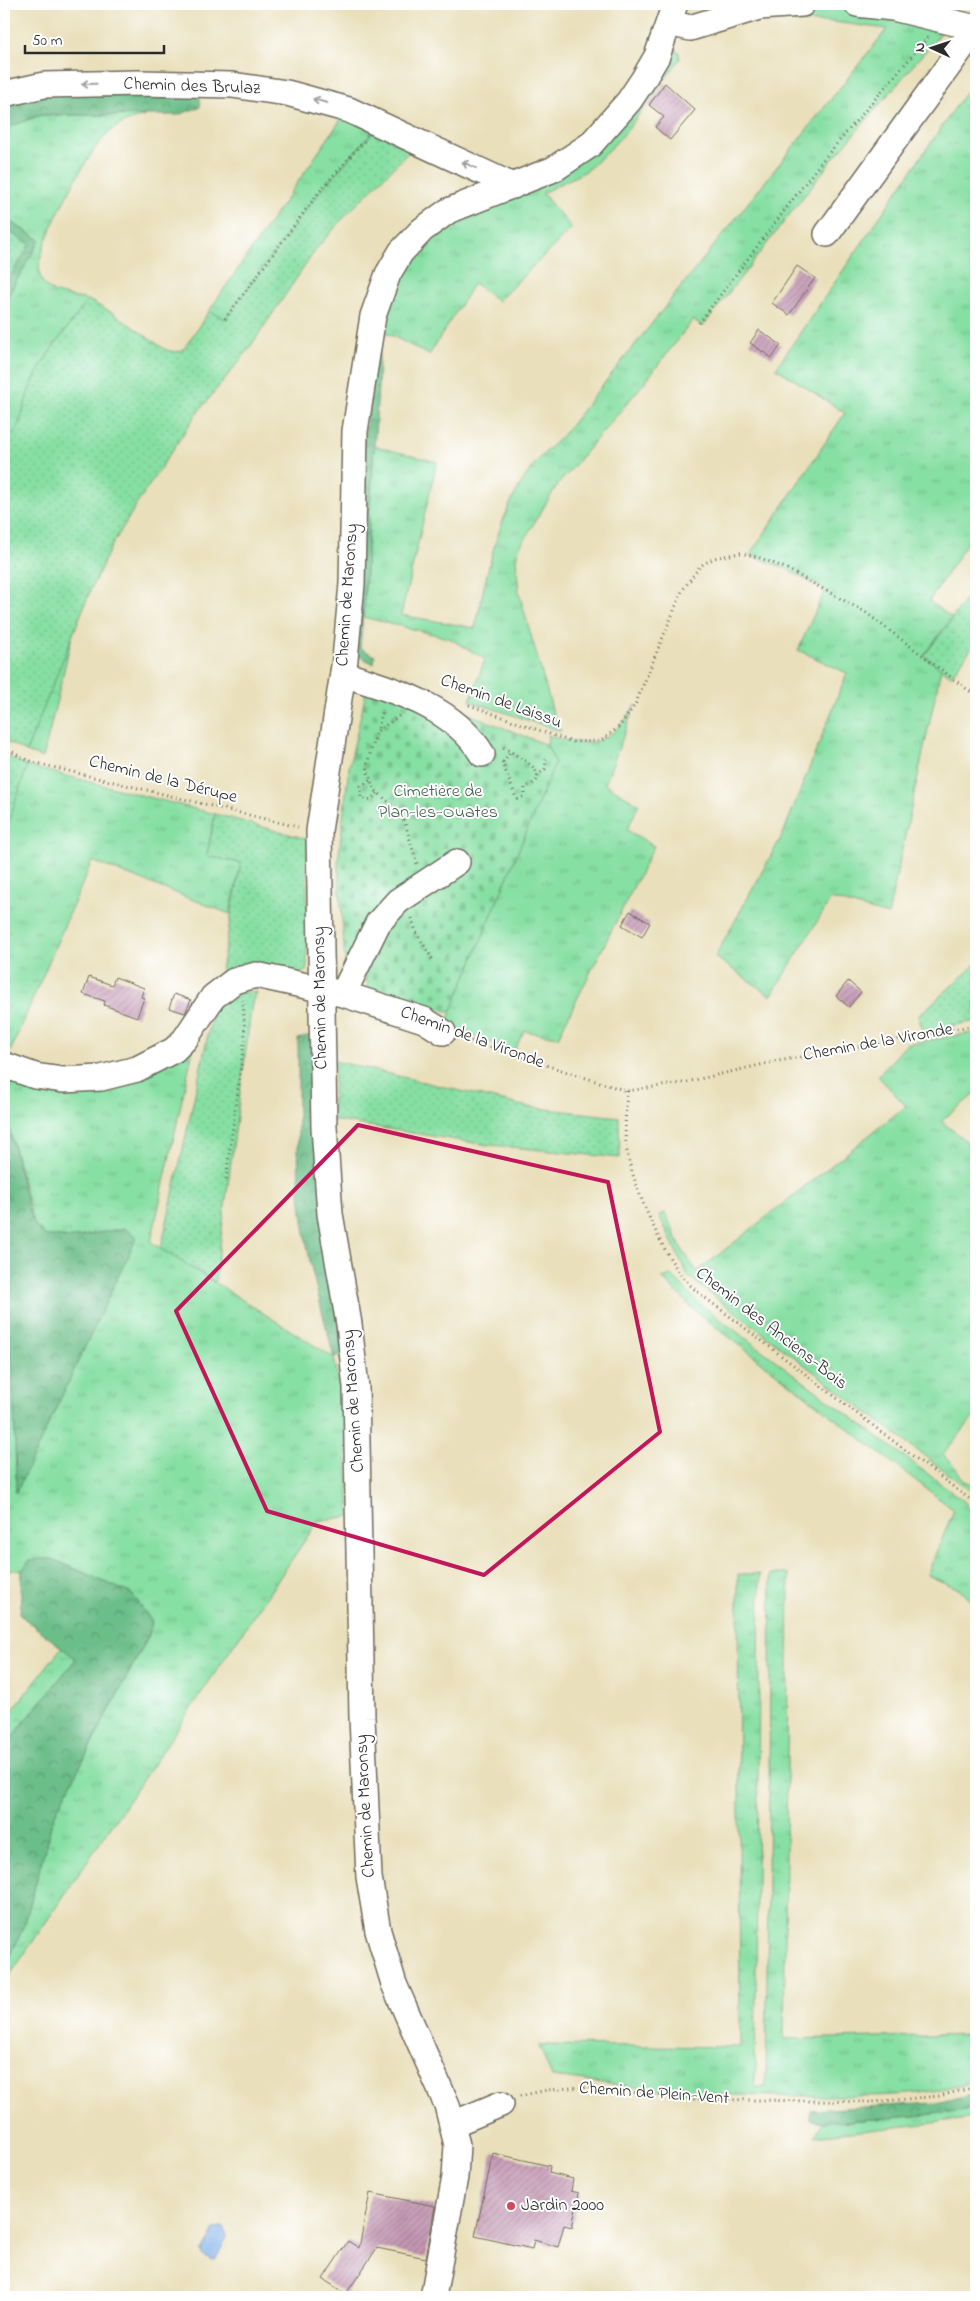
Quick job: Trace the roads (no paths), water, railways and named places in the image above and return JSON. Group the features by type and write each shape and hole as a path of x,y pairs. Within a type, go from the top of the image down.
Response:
{"street":[{"path":"672,14 690,28 759,8 802,4"},
{"path":"827,234 976,28 893,8 857,4"},
{"name":"Chemin de Maronsy","path":"453,2124 394,1984 378,1931 369,1877 362,1717 356,1386 327,1180 332,991 319,831 343,674 352,584 355,431 368,343 378,301 394,264 422,230 448,211 554,170 590,145 604,131 644,80 657,56 672,14"},
{"name":"Chemin des Brulaz","path":"4,94 44,85 139,83 232,85 287,93 324,102 380,124 513,186"},
{"path":"343,674 375,684 427,705 462,728 474,740 497,750"},
{"path":"332,991 378,923 413,891 457,862"},
{"name":"Chemin de la Vironde","path":"4,1064 19,1071 48,1078 77,1080 115,1076 137,1069 174,1050 185,1039 212,997 234,981 256,976 332,991 424,1020 444,1032"},
{"path":"433,2297 455,2177 457,2145 453,2124 501,2104"}],"water":[{"path":"223,2227 227,2237 216,2259 212,2260 203,2255 202,2251 214,2230"}],"place":[{"name":"Jardin 2000","path":"511,2206"}],"park label":[{"name":"Cimetière de Plan-les-Ouates","path":"438,802"}]}
